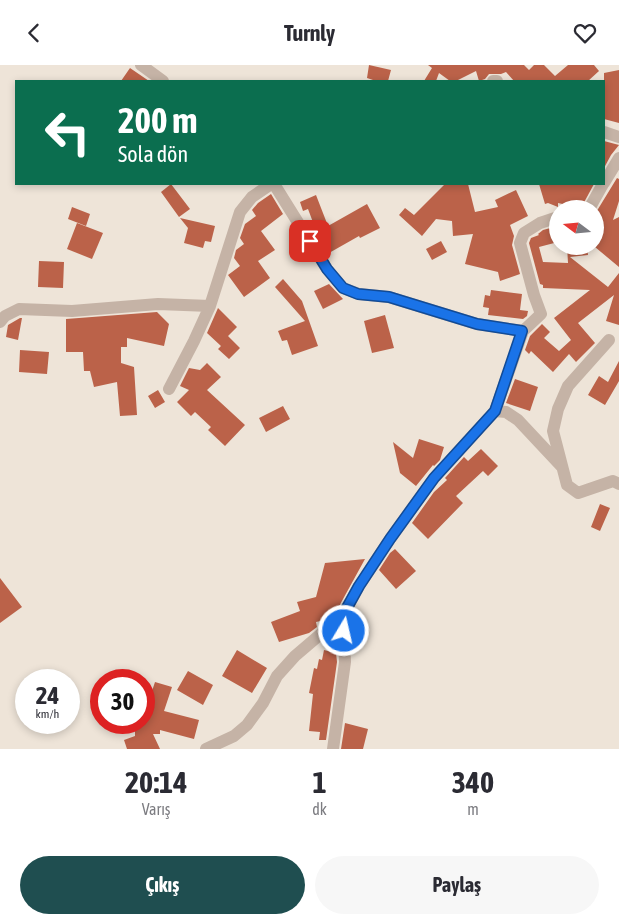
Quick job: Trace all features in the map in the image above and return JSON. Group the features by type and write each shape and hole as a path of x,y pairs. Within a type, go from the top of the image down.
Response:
{"street":[{"path":"141,65 162,80"},
{"path":"605,132 619,137"},
{"path":"605,181 619,158"},
{"path":"169,389 210,306 240,212 252,197 270,185"},
{"path":"275,185 327,269 343,288 358,294 389,297 477,324 522,331"},
{"path":"594,200 603,185"},
{"path":"206,749 234,736 247,725 263,703 277,676 295,656 343,615 374,562 434,478 495,411 522,331 541,314 520,243 524,233 549,220"},
{"path":"0,322 5,315 19,309 72,311 158,304 210,306"},
{"path":"609,340 568,386 558,409 552,431 567,485 578,493 614,481 619,484"},
{"path":"495,411 506,412 518,421 563,468"},
{"path":"333,749 345,662 343,615"}],"building":[{"path":"369,65 391,70 388,80 367,78"},
{"path":"428,65 524,65 529,70 534,65 544,65 555,76 568,65 594,65 599,71 589,80 513,80 506,72 489,74 485,79 479,80 476,71 458,80 449,80 439,73 436,80 425,80 432,68"},
{"path":"130,68 148,80 122,80"},
{"path":"619,70 619,123 605,119 604,73"},
{"path":"605,141 619,145 605,166"},
{"path":"617,178 619,179 619,201 613,220 619,217 619,267 604,254 604,200"},
{"path":"172,185 190,209 179,217 161,192"},
{"path":"444,185 468,185 475,212 498,207 495,200 516,190 528,216 510,225 514,236 512,245 520,274 500,281 498,272 465,264 473,234 453,236 452,221 436,219 422,236 399,215 405,208 414,215"},
{"path":"539,185 593,185 585,200 549,200 545,204"},
{"path":"271,194 283,214 261,231 275,250 258,261 270,278 244,297 228,275 240,266 234,258 236,250 244,244 240,238 245,224 256,216 252,210"},
{"path":"316,195 328,226 367,204 380,228 360,238 359,236 329,253 317,233 308,209 303,211 300,202"},
{"path":"72,207 90,214 86,226 68,219"},
{"path":"180,218 215,226 211,242 205,241 203,248 184,243 188,228"},
{"path":"77,223 103,233 92,259 67,249"},
{"path":"549,228 549,244 539,247 543,262 568,263 568,255 588,255 570,257 608,287 619,273 619,325 606,321 614,295 578,323 595,343 576,362 569,354 553,372 531,351 529,354 525,350 530,336 542,324 550,332 544,338 559,351 571,340 554,318 590,290 543,288 543,285 540,284 529,243 531,238 539,235 543,230"},
{"path":"441,241 447,252 432,260 426,249"},
{"path":"39,261 64,262 63,288 38,287"},
{"path":"283,279 302,301 318,346 292,355 287,340 282,341 278,331 305,321 275,287"},
{"path":"329,284 343,299 323,309 314,291"},
{"path":"491,290 522,294 520,310 528,311 527,316 523,319 488,315 489,308 483,307 485,295 490,296"},
{"path":"218,308 237,327 228,336 240,348 229,359 218,349 221,346 207,333"},
{"path":"157,312 169,324 164,346 127,338 127,347 121,347 121,363 134,367 137,415 120,416 117,382 94,387 90,371 84,371 83,352 66,352 66,319"},
{"path":"385,315 394,348 372,353 364,321"},
{"path":"22,318 18,340 6,337 8,325"},
{"path":"20,350 49,352 47,374 19,372"},
{"path":"619,361 619,381 605,405 588,395 599,376 608,382"},
{"path":"207,363 221,377 207,390 245,425 225,446 208,430 211,427 195,412 191,416 177,402 189,390 180,386 189,368 200,370"},
{"path":"515,379 538,387 530,411 506,403"},
{"path":"158,390 165,402 155,408 148,396"},
{"path":"283,406 290,419 266,432 259,418"},
{"path":"419,439 444,447 440,460 433,465 416,486 400,473 393,442 413,458"},
{"path":"481,449 498,466 488,476 483,471 456,496 463,503 428,539 412,523 434,492 447,480 445,478 464,457 468,461"},
{"path":"600,504 610,508 600,531 591,527"},
{"path":"395,549 416,571 396,589 379,570 390,553"},
{"path":"365,559 337,610 325,615 325,620 316,622 317,627 309,633 279,642 271,622 300,611 297,602 316,597 325,563"},
{"path":"0,578 22,607 0,623"},
{"path":"237,650 267,668 252,693 222,676"},
{"path":"324,650 336,653 337,662 326,740 319,740 320,732 309,731 313,694 309,693 314,668 317,669 319,659 322,660"},
{"path":"188,671 213,685 203,705 177,690"},
{"path":"155,682 172,687 164,711 199,720 194,739 160,730 160,734 155,734"},
{"path":"345,723 368,729 363,749 341,749"},
{"path":"135,734 153,734 160,749 127,749 124,740 135,736"}],"route":[{"path":"310,241 327,269 343,288 358,294 389,297 477,324 522,331 495,411 434,478 403,520 359,586 343,615 344,631"}]}
